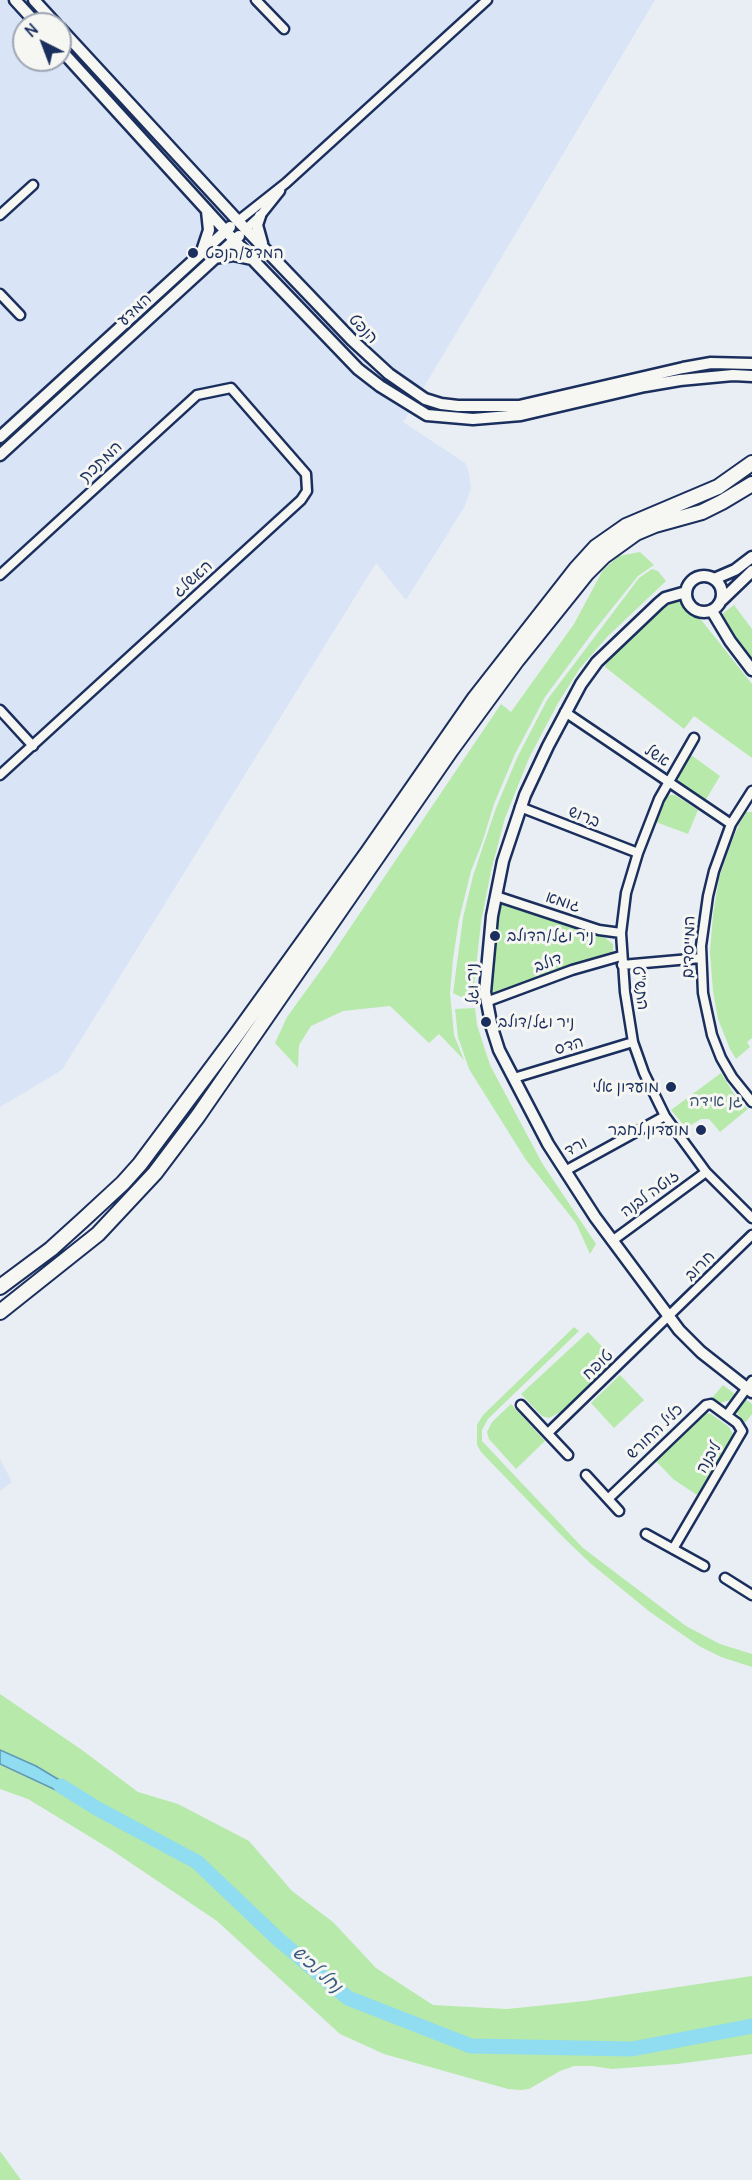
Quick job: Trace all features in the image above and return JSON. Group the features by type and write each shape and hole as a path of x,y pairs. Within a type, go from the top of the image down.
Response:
{"highway":[{"path":"0,1287 59,1241 123,1184 140,1164 368,852 475,698 576,569 618,531 718,487 752,463"},
{"path":"0,1312 98,1234 155,1173 204,1107 451,750 517,660 586,574 610,551 636,534 655,525 702,512 752,484"}],"street":[{"path":"15,0 26,12"},
{"path":"34,0 45,12"},
{"path":"256,0 284,29"},
{"name":"המדע","path":"0,437 238,220 286,183 487,0"},
{"name":"הנפט","path":"72,41 264,249 369,357 411,391 425,399 441,404 476,407 519,406 683,368 711,363 752,364"},
{"name":"הנפט","path":"72,62 234,240 358,369 380,386 427,415 473,419 521,415 680,380 723,375 752,376"},
{"name":"המדע","path":"0,455 260,216 286,183"},
{"path":"0,215 33,185"},
{"path":"201,254 209,230 206,208"},
{"path":"260,216 258,231 264,249"},
{"path":"214,258 233,255 254,260"},
{"path":"0,294 20,315"},
{"name":"המתכת","path":"0,575 197,395 231,388"},
{"name":"האשלג","path":"0,775 293,508 307,491 306,474 231,388"},
{"path":"722,600 722,588 709,576 697,577 686,592 688,603 696,610 712,611 722,600 748,570 752,557"},
{"path":"714,579 735,570 748,570"},
{"name":"ניר וגל","path":"686,592 665,598 659,603 614,644 580,684 535,771 508,841 496,896 487,948 486,1002 495,1039 564,1171 669,1318 701,1352 750,1387"},
{"path":"712,611 730,641 752,670"},
{"path":"0,710 33,746"},
{"name":"אשל","path":"566,712 731,824"},
{"name":"התש\"ט","path":"694,738 668,782 638,853 626,892 621,933 621,961 633,1041 644,1073 665,1116 706,1172 752,1218"},
{"name":"המייסדים","path":"752,791 731,824 708,896 701,958 703,993 712,1035 732,1077 752,1102"},
{"name":"ברוש","path":"520,807 638,853"},
{"name":"גומא","path":"496,896 599,930 621,933"},
{"name":"דולב","path":"486,1002 572,970 621,961 701,958"},
{"name":"הדס","path":"514,1078 633,1041"},
{"name":"ורד","path":"564,1171 665,1116"},
{"name":"זוטה לבנה","path":"612,1241 706,1172"},
{"name":"חרוב","path":"669,1318 752,1235"},
{"name":"טופח","path":"548,1433 669,1318"},
{"path":"727,1415 750,1387"},
{"name":"כליל החורש","path":"608,1499 702,1407 711,1404 727,1415"},
{"path":"521,1405 568,1455"},
{"name":"ליבנה","path":"673,1549 742,1431 737,1423 727,1415"},
{"path":"586,1474 619,1511"},
{"path":"646,1534 704,1566"},
{"path":"724,1578 751,1591"}],"shaded area":[{"path":"0,0 655,0 403,422 465,463 471,488 465,506 406,600 376,563 62,1070 0,1107"},
{"path":"0,1459 12,1482 0,1491"}],"green space":[{"path":"640,552 654,565 638,576 545,697 515,754 494,804 471,871 459,920 453,959 450,993 454,1035 464,1060 439,1034 429,1043 390,1006 343,1011 311,1026 299,1045 298,1068 275,1043 287,1017 329,959 501,704 511,712 574,624 603,570 619,556"},
{"path":"652,569 658,571 666,581 608,636 580,668 558,703 529,758 505,818 491,871 481,922 473,995 461,997 453,993 463,918 473,876 496,808 517,758 547,700 639,578"},
{"path":"679,592 752,684 752,758 694,716 684,729 605,667 609,658"},
{"path":"734,605 752,629 752,662 718,617"},
{"path":"691,755 720,776 705,801 679,782 678,777"},
{"path":"675,795 698,810 688,834 656,822 667,796"},
{"path":"745,812 752,812 752,1038 747,1042 750,1047 736,1059 718,1019 710,952 719,878"},
{"path":"500,904 604,937 613,944 613,951 610,954 494,993 491,992"},
{"path":"475,1008 477,1025 490,1065 542,1163 596,1244 590,1254 576,1223 526,1160 469,1069 458,1037 455,1009"},
{"name":"גן אידה","path":"721,1073 734,1094 748,1109 720,1132 709,1119 701,1119 686,1128 671,1110"},
{"path":"574,1327 579,1331 488,1419 482,1430 482,1441 583,1548 686,1626 720,1644 752,1654 752,1667 721,1657 699,1646 650,1612 590,1563 564,1538 481,1452 477,1445 477,1425 483,1415"},
{"path":"588,1332 616,1361 562,1411 549,1418 542,1416 521,1394"},
{"path":"620,1375 644,1400 614,1428 591,1403"},
{"path":"723,1385 735,1394 730,1400 720,1403 712,1398"},
{"path":"745,1399 752,1404 752,1414 745,1423 737,1413 738,1407"},
{"path":"511,1404 545,1441 516,1469 489,1439 487,1432 492,1422"},
{"path":"705,1413 711,1414 729,1427 733,1434 732,1440 697,1495 673,1479 655,1460"},
{"path":"0,1694 82,1750 138,1792 178,1804 249,1841 292,1891 333,1922 376,1968 433,2005 507,2009 585,2001 752,1976 752,2054 677,2064 612,2069 574,2066 560,2071 529,2089 520,2090 508,2089 384,2054 340,2034 217,1921 110,1849 28,1799 0,1789"},
{"path":"0,2151 21,2180 0,2180"}],"water":[{"path":"0,1750 36,1766 81,1793 75,1799 0,1764"}],"waterway":[{"name":"נחל לכיש","path":"61,1786 98,1809 197,1862 278,1939 348,1998 471,2046 632,2049 752,2026"}],"place":[{"name":"המדע/הנפט","path":"193,253"},
{"name":"ניר וגל/הדולב","path":"495,936"},
{"name":"ניר וגל/דולב","path":"486,1022"},
{"name":"מועדון אלי","path":"671,1087"},
{"name":"מועדון לחבר","path":"701,1130"}]}
